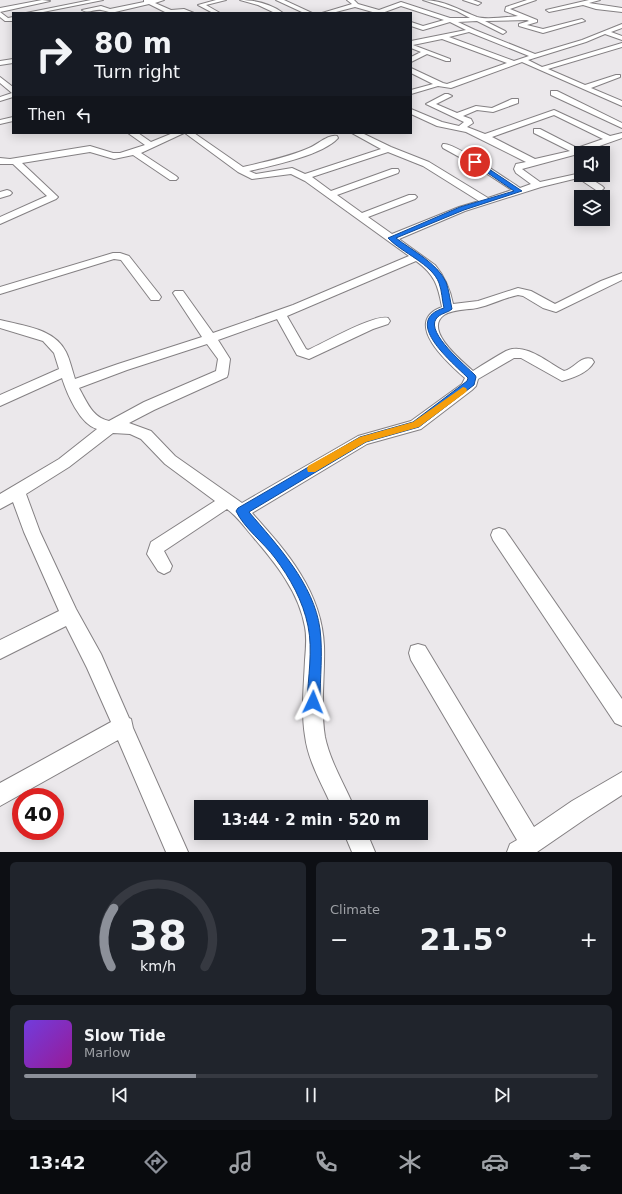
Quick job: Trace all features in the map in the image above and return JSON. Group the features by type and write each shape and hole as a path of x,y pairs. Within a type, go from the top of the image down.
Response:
{"street":[{"path":"0,10 48,0"},
{"path":"46,12 100,0"},
{"path":"81,12 100,8 112,12 146,1 161,0"},
{"path":"195,0 203,4 223,0"},
{"path":"243,0 260,4 278,12"},
{"path":"279,0 307,12"},
{"path":"349,0 355,3 354,4 376,12"},
{"path":"394,0 470,28 472,30 470,31"},
{"path":"382,12 413,0"},
{"path":"426,0 459,10 503,32"},
{"path":"466,0 478,3"},
{"path":"504,0 520,5"},
{"path":"521,25 535,21 507,10 508,8 534,0"},
{"path":"574,0 596,7 622,10"},
{"path":"549,10 597,0"},
{"path":"146,1 170,12 188,12"},
{"path":"203,4 201,6 215,12"},
{"path":"329,12 354,4"},
{"path":"64,7 72,12"},
{"path":"124,8 134,12"},
{"path":"0,14 10,20"},
{"path":"505,18 532,29 543,31 582,22"},
{"path":"423,28 450,20 527,18"},
{"path":"0,21 10,20"},
{"path":"412,24 514,63"},
{"path":"412,70 444,86 451,86 622,26"},
{"path":"412,43 470,31 535,56"},
{"path":"605,32 622,38"},
{"path":"542,69 622,45"},
{"path":"412,46 448,60"},
{"path":"603,50 616,55"},
{"path":"412,60 427,52"},
{"path":"0,54 10,61"},
{"path":"522,60 622,104"},
{"path":"0,64 10,61"},
{"path":"552,73 574,65 568,61"},
{"path":"584,88 620,72"},
{"path":"0,79 12,90"},
{"path":"412,92 439,84"},
{"path":"0,98 12,94"},
{"path":"554,94 622,126"},
{"path":"448,96 430,104 469,123 461,128"},
{"path":"485,137 554,112 607,98"},
{"path":"456,116 476,108 493,110 514,101"},
{"path":"412,111 440,124 461,128 485,137 534,162"},
{"path":"554,112 609,139"},
{"path":"1,121 12,119"},
{"path":"537,131 574,150"},
{"path":"134,134 150,145"},
{"path":"0,161 15,161 90,149 101,150 116,157 134,152 178,134"},
{"path":"190,134 241,170 255,177 292,171 304,177 392,238 439,276 443,283 448,309"},
{"path":"358,134 433,169 486,201"},
{"path":"590,146 622,135"},
{"path":"241,170 272,163 312,150 334,138"},
{"path":"446,146 475,162 519,191"},
{"path":"304,177 388,149"},
{"path":"134,152 173,178"},
{"path":"538,185 519,171 519,166 574,152"},
{"path":"0,221 53,197 15,161"},
{"path":"329,195 395,170"},
{"path":"392,238 462,208 538,185 580,175 599,188"},
{"path":"360,216 412,197"},
{"path":"0,291 113,256 120,256 125,258 155,297"},
{"path":"71,386 99,375 280,314 377,272 417,257"},
{"path":"472,377 441,347 431,328 431,322 434,316 448,309 479,304 521,291 531,295 546,305 556,308 622,276"},
{"path":"0,502 18,493 64,463 110,427 149,406 222,374 224,359 179,293"},
{"path":"280,314 300,352 309,355 368,326 384,321"},
{"path":"0,324 48,338 60,353 71,386 88,418 97,424 140,431 170,460 241,511 278,554 292,574 306,600 314,627 315,648 313,716 315,737 320,756 340,800"},
{"path":"472,377 511,354 518,353 524,354 562,376 571,374 588,362"},
{"path":"0,402 65,371"},
{"path":"241,511 363,440 405,429 424,420 467,387 471,383 472,377"},
{"path":"18,493 32,532 70,615 94,661 124,726 177,852"},
{"path":"164,566 156,554 157,547 227,501"},
{"path":"499,535 622,716"},
{"path":"0,650 70,615"},
{"path":"418,653 525,848 622,783"},
{"path":"0,795 124,726"},
{"path":"358,840 364,852"}],"slow traffic":[{"path":"312,469 363,440 416,425 463,390"}],"route":[{"path":"313,702 315,648 314,627 306,600 292,574 278,554 241,511 363,440 416,425 471,383 472,377 441,347 436,341 431,328 431,322 434,316 448,309 443,283 431,267 392,238 462,208 519,191 475,162"}]}
